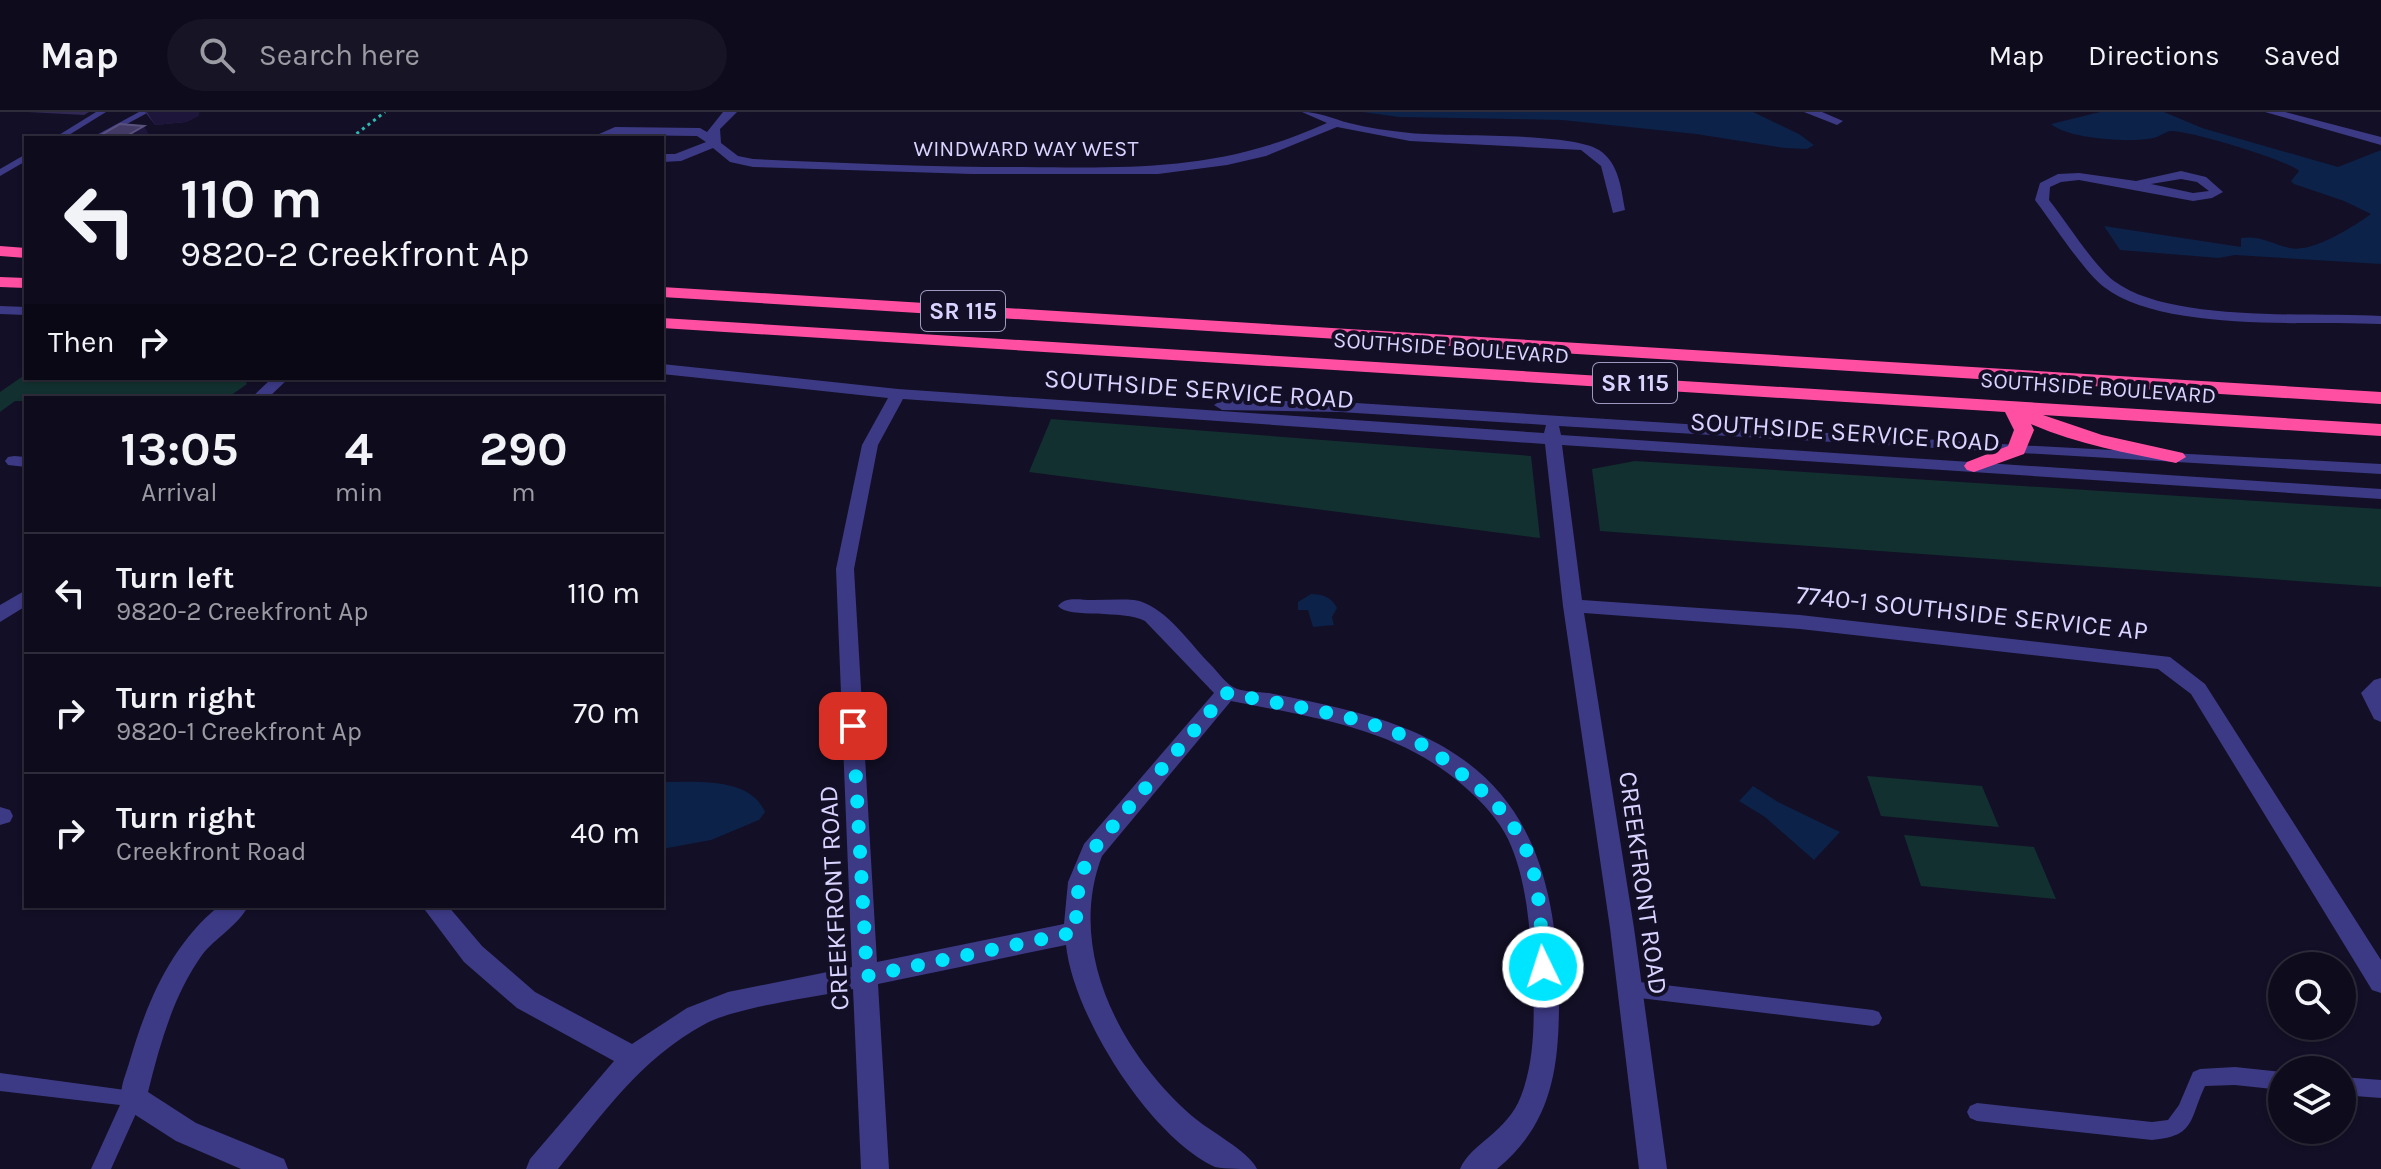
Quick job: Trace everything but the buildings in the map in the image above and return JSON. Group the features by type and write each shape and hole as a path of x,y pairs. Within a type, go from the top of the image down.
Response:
{"highway":[{"path":"0,251 24,253"},
{"path":"0,282 24,283"},
{"name":"SOUTHSIDE BOULEVARD","path":"664,292 2381,398"},
{"name":"SOUTHSIDE BOULEVARD","path":"664,323 2381,430"},
{"path":"1950,372 1989,390 2012,407 2051,428 2083,439 2176,457"},
{"path":"1974,466 2017,450 2024,430 2012,407"}],"street":[{"path":"664,158 677,158 715,143 713,131 717,122 731,112"},
{"path":"1308,112 1334,124 1401,136 1584,147 1603,158 1613,175 1618,210"},
{"path":"1810,112 1837,121"},
{"path":"2271,112 2381,141"},
{"name":"WINDWARD WAY WEST","path":"601,136 615,131 700,132 734,159 753,163 998,171 1176,169 1236,162 1277,151 1334,124"},
{"path":"2141,183 2163,176 2180,175 2204,180 2217,192 2207,197 2195,197 2141,183 2072,177 2043,185 2040,192 2042,200 2107,283 2120,292 2149,305 2201,315 2381,320"},
{"path":"0,310 24,311"},
{"name":"SOUTHSIDE SERVICE ROAD","path":"664,369 898,394 2381,494"},
{"path":"261,396 279,380"},
{"name":"CREEKFRONT ROAD","path":"875,1169 845,555 870,445 898,394"},
{"name":"SOUTHSIDE SERVICE ROAD","path":"1018,401 1340,407 2017,450 2381,469"},
{"path":"1552,419 1573,606"},
{"path":"1,614 24,597"},
{"path":"1068,606 1135,607 1152,616 1226,693 1378,726 1425,746 1482,790 1502,811 1519,836 1531,863 1539,905 1548,1028 1541,1082 1526,1120 1474,1169"},
{"name":"CREEKFRONT ROAD","path":"1573,606 1631,989 1640,1092 1653,1169"},
{"name":"7740-1 SOUTHSIDE SERVICE AP","path":"1573,606 1800,622 2163,662 2198,689 2381,982"},
{"path":"1,614 24,615"},
{"path":"2381,685 2371,693 2381,714"},
{"path":"1226,693 1092,851 1081,870 1076,893 1076,932 1086,979 1108,1031 1138,1077 1162,1106 1190,1132 1243,1169"},
{"path":"234,908 197,941 177,970 152,1022 133,1098 186,1132 274,1169"},
{"path":"436,908 473,954 526,1000 633,1058"},
{"path":"540,1169 633,1058 696,1016 728,1004 1076,932"}],"lane":[{"path":"61,136 102,112"},
{"path":"99,136 145,112"},
{"path":"2,172 24,158"},
{"path":"2,172 24,166"},
{"path":"1631,989 1873,1018"},
{"path":"1977,1112 2152,1131 2172,1129 2190,1109 2192,1091 2200,1078 2235,1076 2268,1080"},
{"path":"0,1082 133,1098 101,1169"},
{"path":"2356,1087 2381,1089"}],"path":[{"path":"354,136 385,112"}],"green space":[{"path":"24,375 24,380 245,380 247,384 230,396 24,396 24,401 15,401 0,412 0,392"},
{"path":"1051,419 1531,456 1540,538 1029,472"},
{"path":"1635,461 2381,509 2381,587 1600,531 1592,469"},
{"path":"1867,776 1982,786 1999,827 1881,816"},
{"path":"1904,835 2034,847 2056,899 1921,886"}],"water":[{"path":"1362,112 1753,112 1799,134 1814,145 1807,149 1785,148 1696,134 1562,120 1399,117"},
{"path":"2100,112 2164,112 2202,128 2338,167 2381,150 2381,264 2235,255 2219,258 2120,250 2104,226 2241,247 2241,238 2254,238 2299,249 2332,238 2371,214 2294,184 2291,181 2299,171 2292,166 2215,140 2170,131 2143,139 2116,140 2071,133 2051,124"},
{"path":"1311,594 1326,597 1335,604 1334,625 1313,627 1308,610 1298,610 1298,602"},
{"path":"664,782 720,784 747,792 758,800 765,812 759,820 711,840 664,849"},
{"path":"1753,786 1778,802 1840,832 1814,860 1765,817 1739,801"}],"route":[{"path":"853,726 867,976 1076,932 1076,893 1081,870 1092,851 1226,693 1378,726 1425,746 1482,790 1502,811 1519,836 1531,863 1539,905 1543,967"}]}
